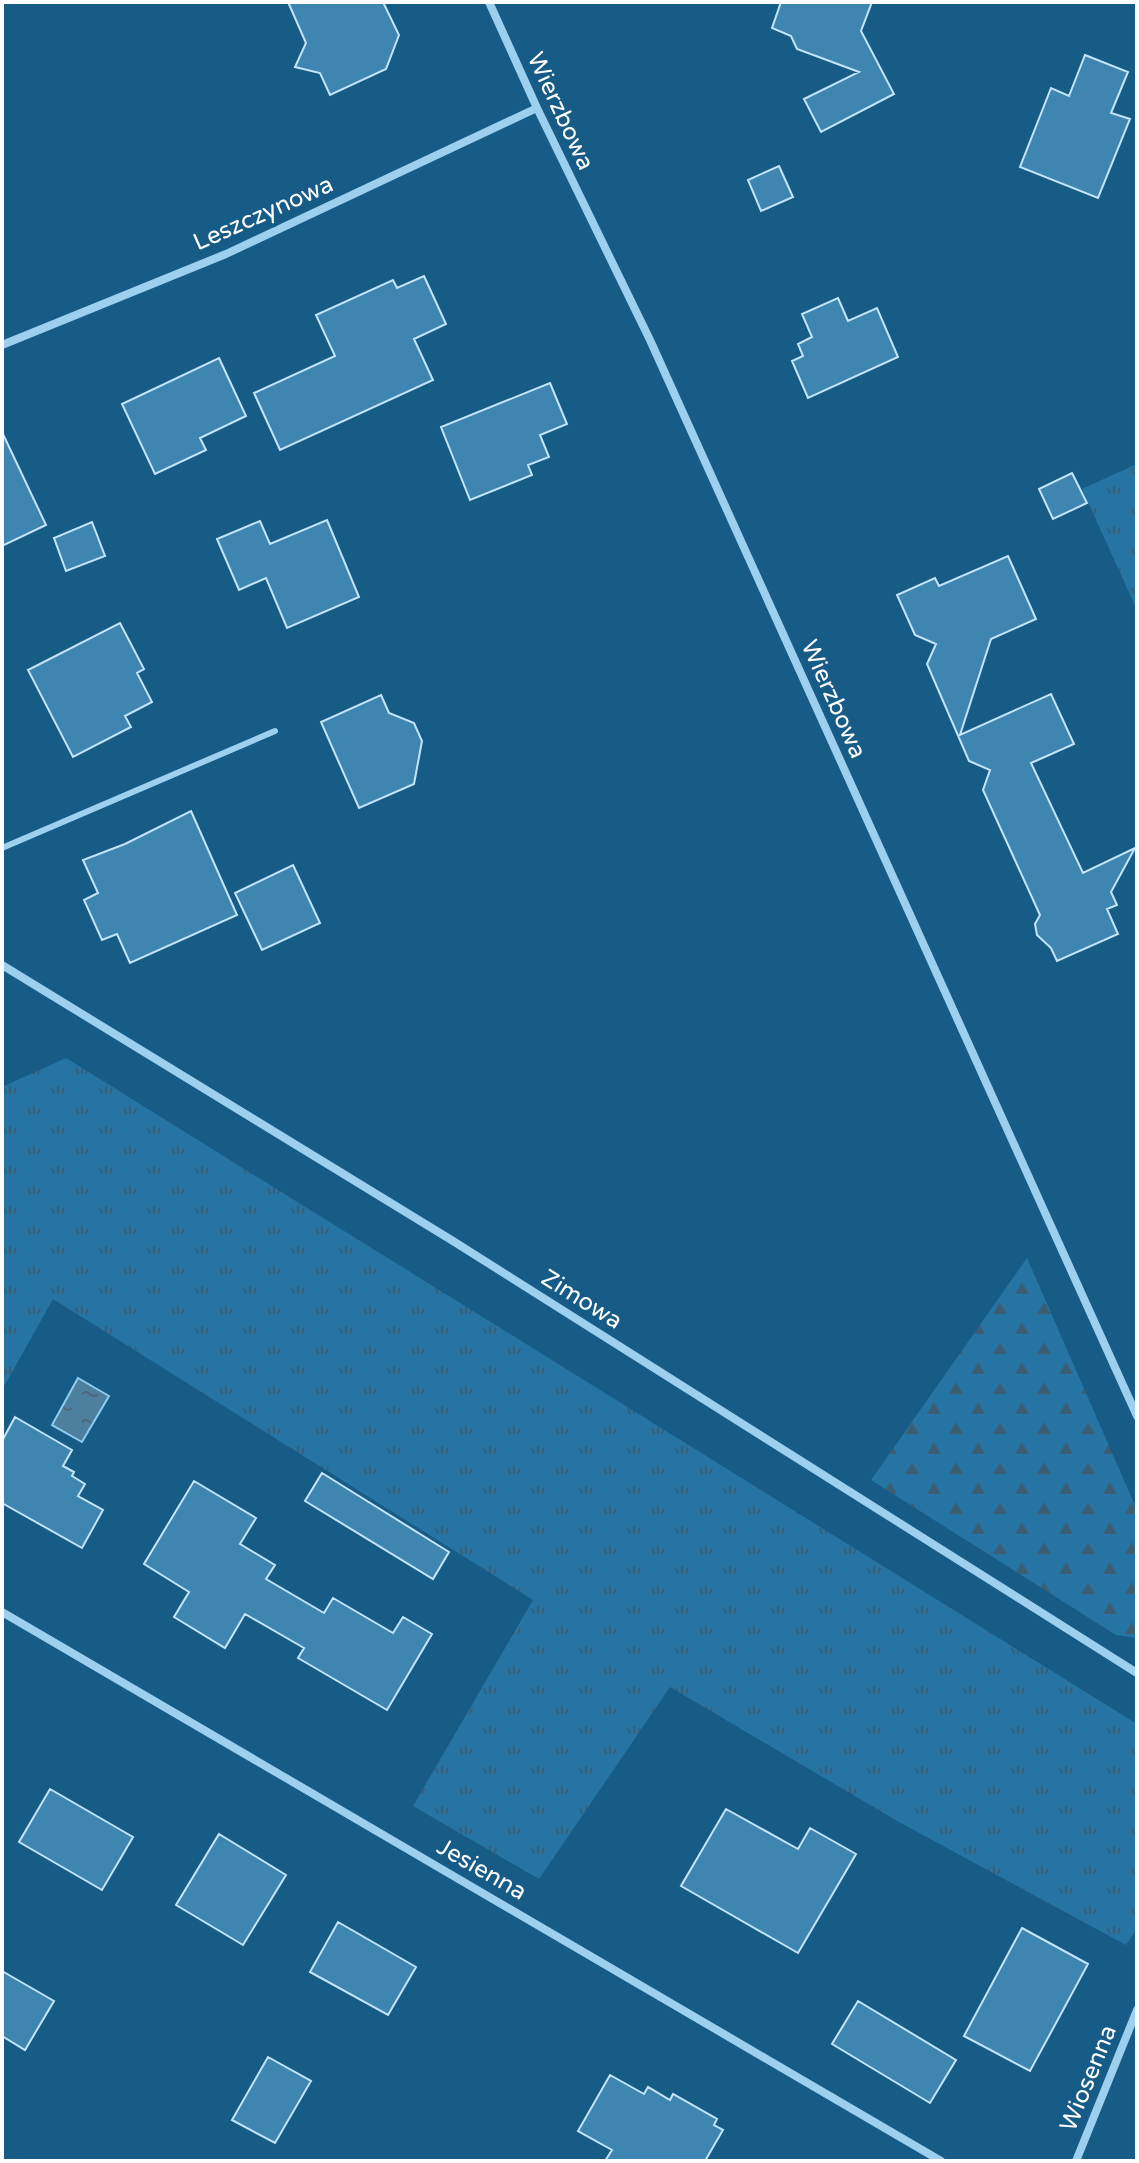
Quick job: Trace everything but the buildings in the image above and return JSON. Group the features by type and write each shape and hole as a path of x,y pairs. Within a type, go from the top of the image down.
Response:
{"street":[{"name":"Wierzbowa","path":"489,2 650,340 1137,1416"},
{"name":"Leszczynowa","path":"2,345 226,254 537,108"},
{"name":"Zimowa","path":"2,965 453,1241 1137,1673"},
{"name":"Jesienna","path":"2,1612 941,2161"},
{"name":"Wiosenna","path":"1076,2161 1137,2010"}],"lane":[{"path":"2,848 275,731"}],"green space":[{"path":"1137,464 1137,610 1082,489"},
{"path":"66,1058 1137,1724 1137,1928 1126,1945 899,1822 670,1687 539,1879 413,1806 533,1600 53,1299 2,1390 2,1087"},
{"path":"1027,1258 1137,1510 1137,1638 1116,1635 871,1480"}],"water":[{"path":"78,1378 109,1396 82,1442 52,1425"}]}
